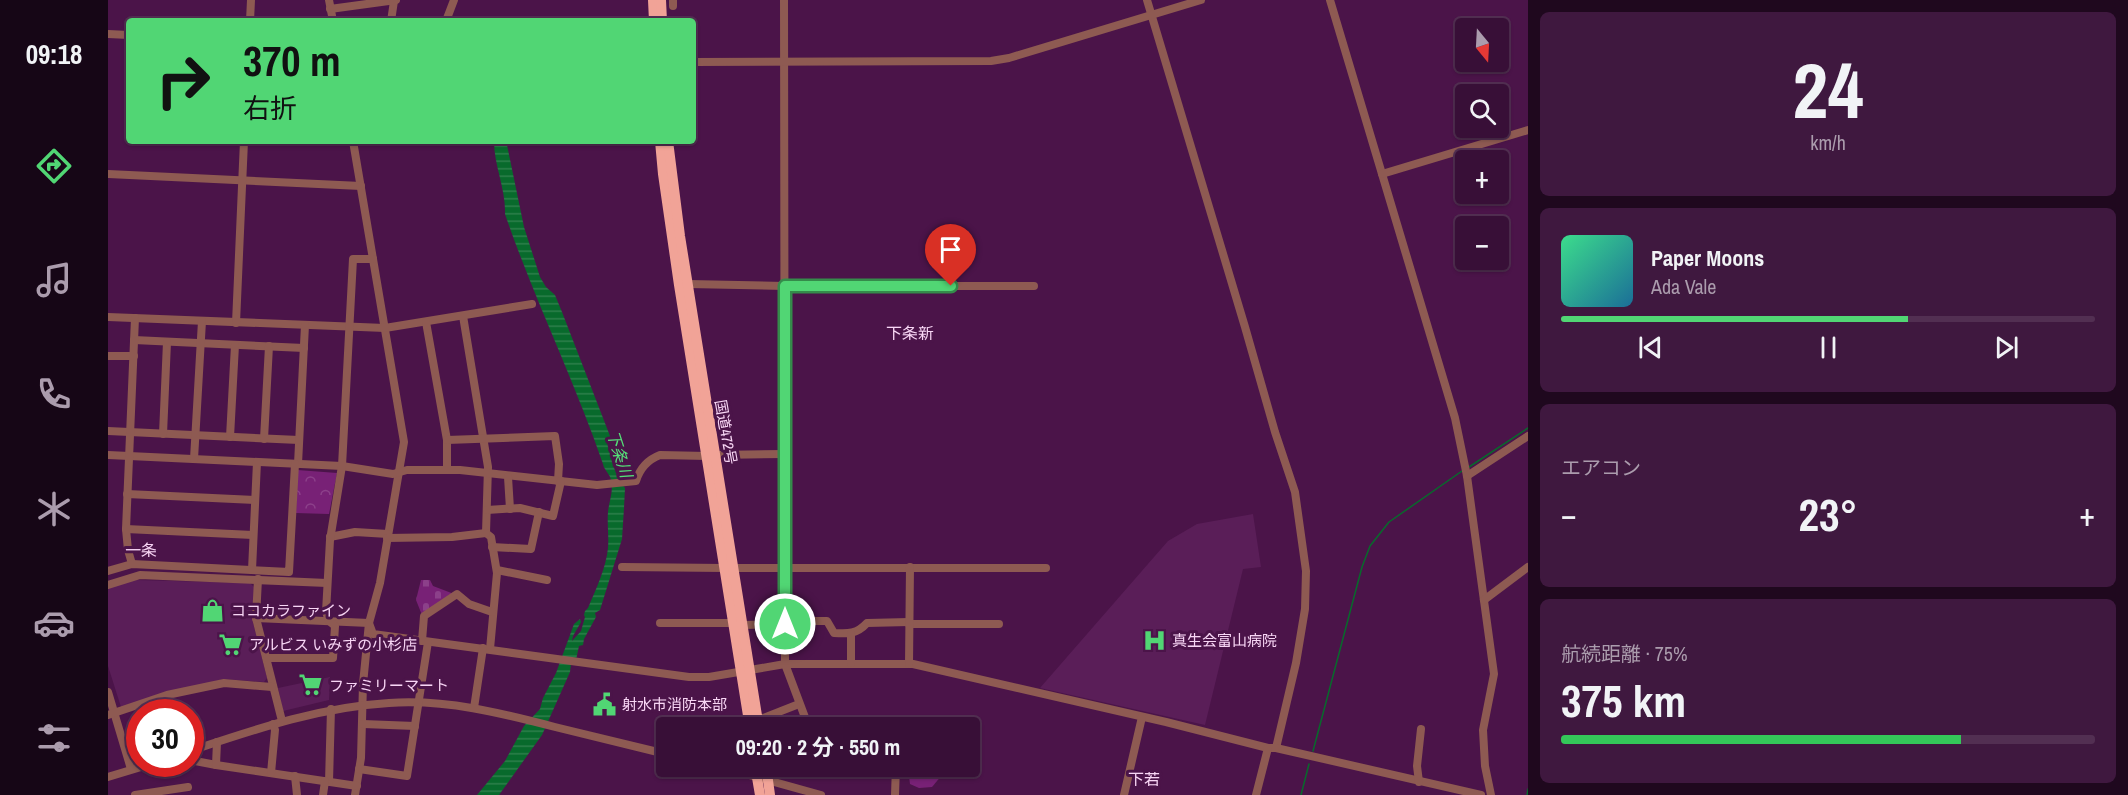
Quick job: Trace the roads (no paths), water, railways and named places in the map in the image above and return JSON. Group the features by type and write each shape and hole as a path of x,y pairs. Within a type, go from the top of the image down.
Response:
{"highway":[{"path":"653,0 654,18"},
{"path":"660,0 662,18"},
{"name":"国道472号","path":"660,144 679,285 711,456 754,717"},
{"name":"国道472号","path":"668,144 711,456"},
{"path":"760,777 760,795"},
{"path":"761,777 770,795"}],"street":[{"path":"250,18 251,0"},
{"path":"330,6 336,0"},
{"path":"330,6 395,0 392,18"},
{"path":"447,18 454,0"},
{"path":"784,0 785,664 804,717"},
{"path":"1147,0 1294,492 1306,571 1305,609 1296,663 1256,795"},
{"path":"696,62 991,62 1201,0"},
{"path":"1330,0 1455,418 1467,476 1494,674 1483,730 1485,766 1491,795"},
{"path":"108,34 126,35"},
{"path":"1382,174 1528,130"},
{"path":"236,323 244,144"},
{"path":"354,144 404,442 380,583 369,623 362,705 363,724 355,795"},
{"path":"108,174 361,186"},
{"path":"267,658 333,658 335,626 329,621 326,612 327,583 330,537 342,466 353,259 373,259"},
{"path":"688,284 1034,286"},
{"path":"108,317 385,328 532,304"},
{"path":"463,316 488,472 486,533"},
{"path":"132,564 126,529 135,318"},
{"path":"194,459 202,321"},
{"path":"426,322 447,440 447,470"},
{"path":"108,571 132,564 289,572 305,325"},
{"path":"134,340 304,348"},
{"path":"163,434 167,342"},
{"path":"230,437 235,345"},
{"path":"264,439 269,346"},
{"path":"108,356 134,356"},
{"path":"108,431 299,440"},
{"path":"447,440 555,436 560,464 560,481 553,516 520,508 487,510"},
{"path":"1467,476 1528,436"},
{"path":"108,455 342,466 393,474 407,470 488,472 508,477 600,485 636,481 640,468 660,455 784,454"},
{"path":"252,570 257,462"},
{"path":"508,477 510,509"},
{"path":"127,494 255,500"},
{"path":"492,547 531,549 539,512"},
{"path":"126,529 253,535"},
{"path":"330,537 355,532 388,536 452,537 486,533 491,537 497,570 486,649 474,708"},
{"path":"622,567 1046,568"},
{"path":"909,664 910,567"},
{"path":"1484,600 1528,567"},
{"path":"497,570 547,580"},
{"path":"108,585 140,575 327,583"},
{"path":"258,579 256,618 267,658 277,722 272,773"},
{"path":"359,769 407,776 425,641 424,616 457,594 469,604 492,612"},
{"path":"256,618 369,623"},
{"path":"660,623 738,624 827,621 834,633 851,634 867,623 999,624"},
{"path":"369,623 373,634 689,676 708,677 785,664 909,664 1481,795"},
{"path":"851,634 851,663"},
{"path":"112,714 167,695 224,683 272,687"},
{"path":"108,692 112,714 126,755"},
{"path":"204,746 277,722 331,709 390,703 418,703 474,708 519,717 656,752"},
{"path":"773,717 799,705"},
{"path":"323,795 327,781 331,709"},
{"path":"1124,795 1142,717"},
{"path":"363,724 415,726"},
{"path":"1419,782 1417,766 1421,729"},
{"path":"216,765 217,742"},
{"path":"204,763 357,786"},
{"path":"108,777 126,772"},
{"path":"295,776 297,795"},
{"path":"769,777 821,795"},
{"path":"894,795 895,777"},
{"path":"135,795 188,787"}],"waterway":[{"path":"1469,467 1528,428"},
{"path":"1313,751 1362,567 1370,546 1389,522 1462,471"},
{"path":"1301,795 1309,764"},
{"path":"1527,795 1528,789"}],"place":[{"name":"ココカラファイン","path":"213,610"},
{"name":"真生会富山病院","path":"1154,640"},
{"name":"アルビス いみずの小杉店","path":"231,644"},
{"name":"ファミリーマート","path":"311,685"},
{"name":"射水市消防本部","path":"604,704"}],"district":[{"name":"下条新","path":"910,333"},
{"name":"一条","path":"141,550"},
{"name":"下若","path":"1144,779"}],"water label":[{"name":"下条川","path":"620,454"}]}
